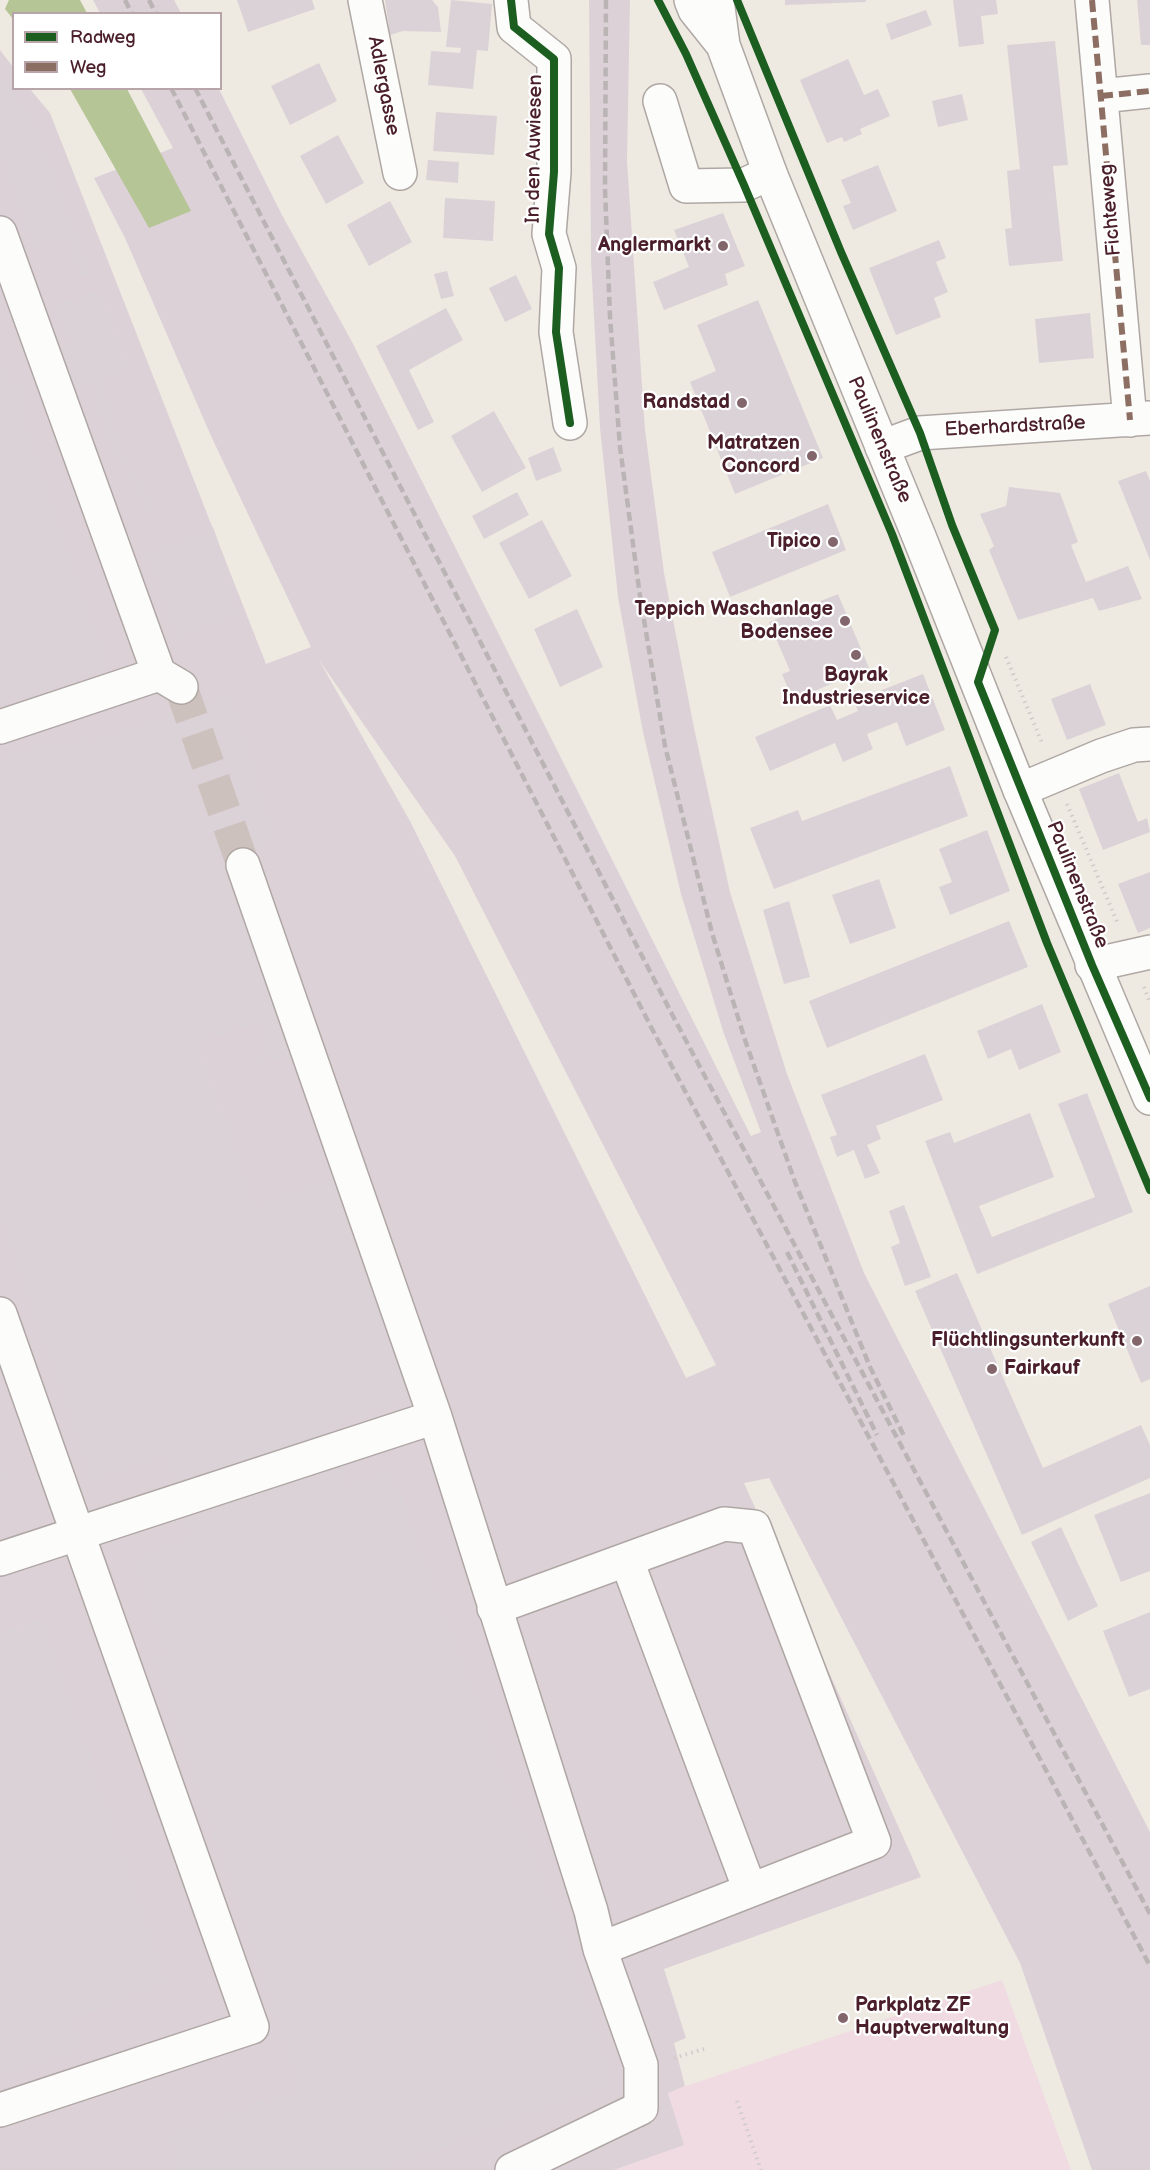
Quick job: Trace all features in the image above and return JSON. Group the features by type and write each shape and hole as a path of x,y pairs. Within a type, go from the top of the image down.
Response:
{"street":[{"name":"Adlergasse","path":"365,0 400,173"},
{"name":"In den Auwiesen","path":"511,0 514,27 554,59 554,172 549,234 559,268 556,332 570,423"},
{"name":"Paulinenstraße","path":"691,0 694,9 723,45"},
{"name":"Paulinenstraße","path":"717,0 723,45 770,173 1020,790 1150,1098"},
{"name":"Fichteweg","path":"1092,0 1101,96 1140,419"},
{"path":"1101,96 1150,91"},
{"path":"660,101 686,186 744,185 770,173"},
{"path":"0,233 170,680 0,727"},
{"name":"Eberhardstraße","path":"882,447 920,433 1140,419"},
{"path":"1020,790 1112,753 1150,744"},
{"path":"243,865 435,1417 591,1911 600,1949 641,2065 642,2108 512,2170"},
{"path":"1092,965 1141,954"},
{"path":"0,1314 80,1533 252,2027 0,2109"},
{"path":"0,1559 435,1417"},
{"path":"494,1608 724,1524 754,1527 874,1842 600,1949"},
{"path":"627,1561 750,1890"}],"path":[{"path":"1004,651 1056,776 1141,954 1150,1003"},
{"path":"677,2058 704,2049"},
{"path":"737,2101 761,2170"}],"shaded area":[{"path":"93,0 174,0 180,12 99,12"},
{"path":"589,0 630,0 627,161 645,430 664,573 694,728 730,892 787,1074 864,1273 1150,1832 1150,2170 1092,2170 1020,1963 769,1478 744,1483 921,1877 664,1969 686,2038 674,2043 685,2086 668,2093 684,2145 614,2170 0,2170 0,50 12,66 12,90 31,90 50,113 266,664 311,647 211,436 125,238 94,178 173,148 142,90 220,90 282,215 351,340 751,1136 761,1132 724,1034 681,894 643,732 618,597 600,428 591,261","holes":["319,660 455,856 716,1365 686,1378 410,821"]},
{"path":"1002,1980 1071,2170 614,2170 683,2145 668,2092"}],"green space":[{"path":"9,0 80,0 86,12 12,12 12,18 5,9"},
{"path":"71,90 128,90 191,211 149,228"}],"building":[{"path":"237,0 312,0 315,9 248,32"},
{"path":"385,0 432,0 438,7 441,32 403,31 390,35"},
{"path":"451,0 492,4 488,51 477,50 473,89 428,85 431,51 460,53 461,48 446,47"},
{"path":"785,0 866,0 866,2 785,5"},
{"path":"953,0 996,0 998,14 981,16 984,44 959,47"},
{"path":"1137,0 1150,0 1150,45 1141,45"},
{"path":"926,10 932,25 891,40 886,24"},
{"path":"1055,41 1068,165 1053,166 1063,261 1009,266 1005,229 1012,228 1007,171 1020,169 1007,45"},
{"path":"848,59 864,95 878,89 890,116 860,129 862,134 844,142 842,137 827,143 800,80"},
{"path":"319,63 337,101 290,125 271,86"},
{"path":"0,70 38,124 94,273 78,278 63,240 32,251 0,159"},
{"path":"962,94 968,120 938,127 932,101"},
{"path":"436,112 497,116 494,155 433,151"},
{"path":"338,135 364,183 326,204 300,156"},
{"path":"428,160 459,162 458,183 426,180"},
{"path":"878,165 897,211 853,230 843,206 851,203 841,180"},
{"path":"445,198 495,201 493,241 443,238"},
{"path":"390,201 412,242 369,266 347,225"},
{"path":"723,213 745,266 725,274 728,285 664,310 653,282 689,267 674,230"},
{"path":"939,240 946,258 936,262 948,292 934,298 941,317 896,335 869,268"},
{"path":"447,271 454,296 441,299 434,274"},
{"path":"516,275 532,309 505,322 489,288"},
{"path":"103,288 131,372 105,379 126,457 162,510 144,516 117,459 110,462 88,384 70,390 56,348 66,344 52,305"},
{"path":"758,300 823,458 735,494 690,382 716,371 697,325"},
{"path":"446,308 463,340 409,370 434,422 418,430 376,346"},
{"path":"1090,313 1094,358 1039,363 1035,319"},
{"path":"0,349 10,378 19,375 31,408 23,411 112,668 0,707"},
{"path":"494,411 526,468 482,492 451,436"},
{"path":"553,447 562,471 536,481 528,458"},
{"path":"1146,471 1150,481 1150,560 1118,481"},
{"path":"1009,487 1060,493 1078,542 1071,545 1086,582 1128,566 1142,599 1099,611 1093,598 1018,620 989,550 994,546 980,514 1006,506"},
{"path":"517,492 529,515 484,539 472,516"},
{"path":"828,504 846,550 730,597 712,552"},
{"path":"542,520 572,576 529,599 499,543"},
{"path":"213,527 244,617 174,642 143,552"},
{"path":"838,594 869,668 793,700 782,674 790,671 769,622"},
{"path":"577,609 603,667 560,687 534,629"},
{"path":"923,674 945,730 906,746 897,722 867,734 873,749 843,762 835,743 770,771 755,737 830,705 837,720 858,711 854,701"},
{"path":"1090,684 1106,725 1067,740 1051,699"},
{"path":"232,691 280,840 230,863 295,1054 257,1067 252,1052 265,1048 256,1024 201,1043 225,1115 234,1111 238,1124 230,1127 256,1203 337,1173 411,1400 332,1429 349,1482 392,1466 553,1896 618,2085 385,2170 176,2170 164,2133 297,2087 150,1657 162,1653 129,1557 188,1536 165,1459 90,1484 0,1223 0,756 56,737 59,745 90,734 92,739"},
{"path":"950,766 968,816 774,889 750,828 798,810 802,821"},
{"path":"1119,773 1138,822 1147,818 1150,832 1103,850 1079,789"},
{"path":"987,830 1010,891 950,915 939,887 952,882 939,849"},
{"path":"1150,872 1150,928 1138,933 1118,884"},
{"path":"879,879 896,928 850,944 832,895"},
{"path":"789,901 810,977 784,984 763,910"},
{"path":"1009,921 1028,967 827,1048 809,1001"},
{"path":"1042,1004 1061,1052 1019,1070 1011,1049 988,1059 977,1031"},
{"path":"925,1054 943,1100 876,1126 881,1139 867,1145 880,1173 865,1179 854,1150 837,1157 830,1137 837,1135 821,1095"},
{"path":"1087,1093 1133,1212 977,1274 925,1141 950,1132 954,1143 1030,1113 1054,1177 979,1206 992,1237 1095,1197 1058,1104"},
{"path":"904,1205 931,1277 905,1286 891,1247 900,1243 889,1211"},
{"path":"957,1273 1043,1468 1141,1425 1150,1445 1150,1478 1022,1535 915,1291"},
{"name":"Flüchtlingsunterkunft","path":"1150,1286 1150,1379 1141,1383 1108,1304"},
{"path":"0,1452 10,1481 0,1484"},
{"path":"1150,1493 1150,1571 1121,1582 1094,1515"},
{"path":"1061,1527 1098,1606 1068,1621 1031,1542"},
{"path":"1150,1612 1150,1689 1129,1697 1103,1631"},
{"path":"45,1617 171,1986 74,2019 85,2050 0,2079 0,1632"}],"tunnel":[{"path":"181,687 243,865"}],"railway":[{"path":"125,0 131,12"},
{"path":"149,0 155,12"},
{"path":"606,0 605,189 610,317 620,447 640,596 665,746 712,933 745,1040 795,1182 870,1367 904,1436"},
{"path":"172,90 651,1027 1150,1966"},
{"path":"196,90 675,1020 1150,1914"},
{"path":"787,1252 877,1435"}],"marked path":[{"path":"1092,0 1130,420"},
{"path":"1101,96 1150,91"}],"cycle path":[{"path":"511,0 514,27 554,59 554,172 549,234 559,268 556,332 570,423"},
{"path":"658,0 686,54 744,185 892,534 1047,943 1150,1190"},
{"path":"737,0 841,252 920,433 952,525 995,630 978,682 1092,965 1150,1098"}],"place":[{"name":"Anglermarkt","path":"723,246"},
{"name":"Randstad","path":"742,403"},
{"name":"Matratzen Concord","path":"812,456"},
{"name":"Tipico","path":"833,542"},
{"name":"Teppich Waschanlage Bodensee","path":"845,621"},
{"name":"Bayrak Industrieservice","path":"856,655"},
{"name":"Flüchtlingsunterkunft","path":"1137,1341"},
{"name":"Fairkauf","path":"992,1369"},
{"name":"Parkplatz ZF Hauptverwaltung","path":"843,2018"}]}
